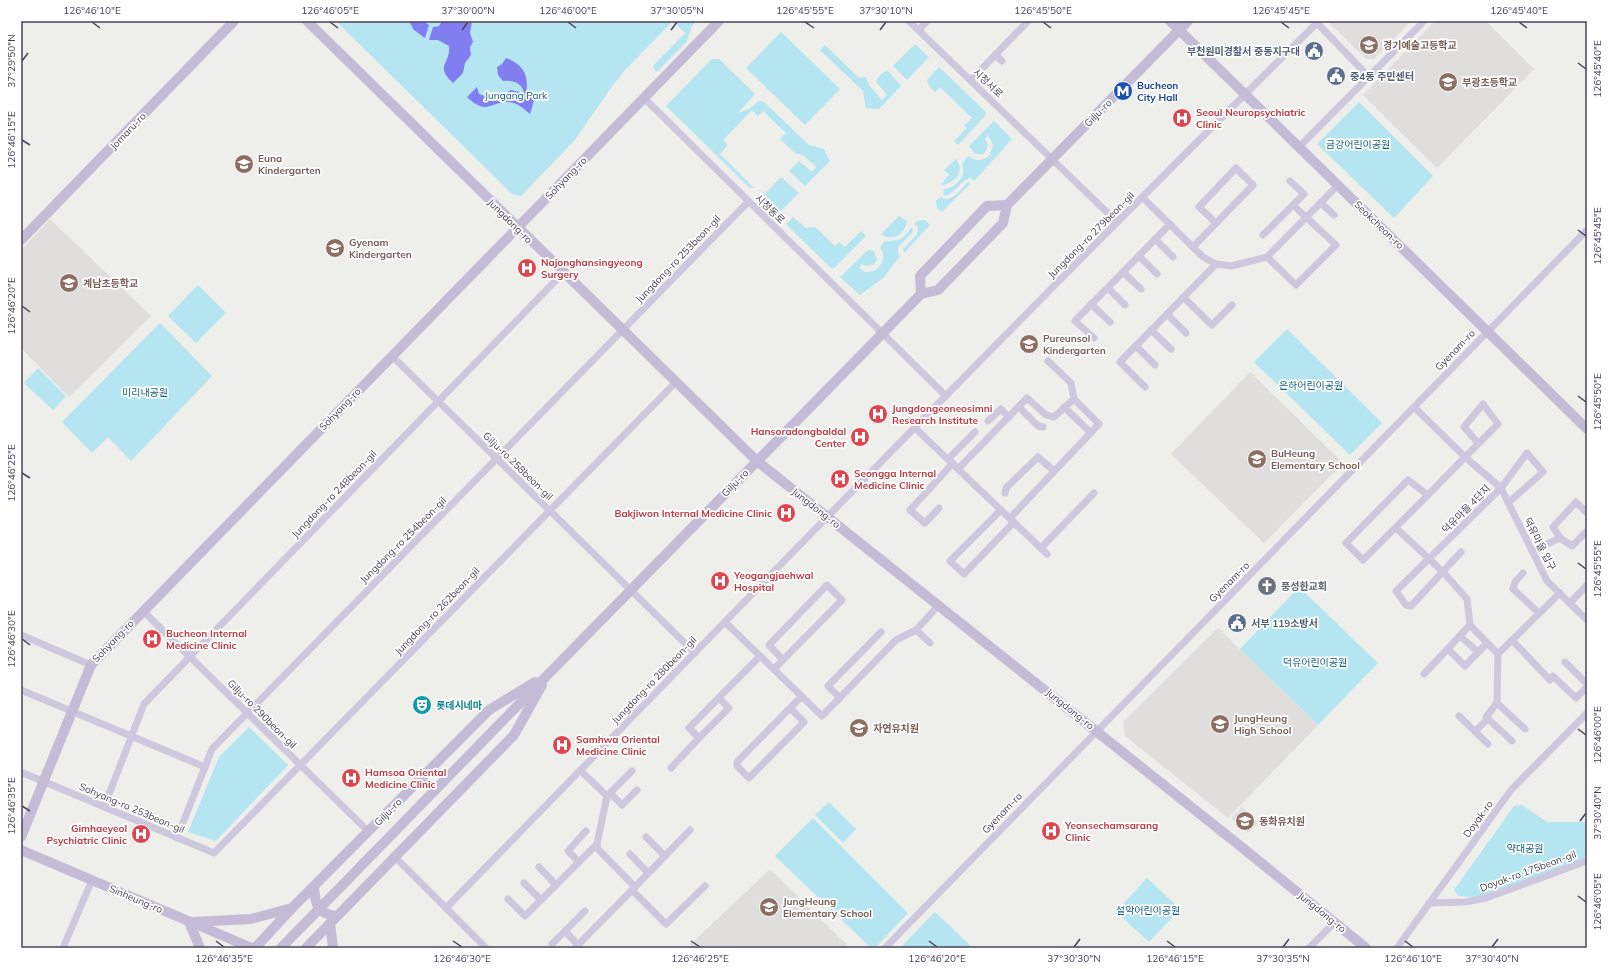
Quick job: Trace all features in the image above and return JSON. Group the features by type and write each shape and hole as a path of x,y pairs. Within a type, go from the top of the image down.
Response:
{"street":[{"name":"Jomaru-ro","path":"21,240 234,21"},
{"name":"Jungdong-ro","path":"307,21 675,383 757,461 828,516 1366,948"},
{"name":"Sohyang-ro","path":"21,837 90,665 719,21"},
{"name":"시청서로","path":"909,21 1117,222"},
{"path":"918,30 927,21"},
{"path":"971,80 1028,21"},
{"name":"Seokcheon-ro","path":"1170,21 1587,429"},
{"name":"Gilju-ro","path":"281,948 882,333 921,294 938,290 1004,223 1007,205 1188,21"},
{"path":"1299,147 1424,21"},
{"name":"Jungdong-ro 279beon-gil","path":"828,516 1117,222 1317,22 1369,77"},
{"path":"995,55 1002,61"},
{"name":"시청동로","path":"644,98 946,396"},
{"path":"1193,247 1253,185 1236,168 1199,207 1216,223"},
{"path":"1263,236 1304,194 1290,181"},
{"path":"1142,197 1203,257 1216,264 1231,266 1267,257 1338,186"},
{"name":"Jungdong-ro 253beon-gil","path":"622,331 748,202"},
{"path":"1321,203 1334,215"},
{"path":"921,294 920,276 988,206 1007,205"},
{"path":"1267,257 1296,285 1336,245 1293,205"},
{"path":"1094,338 1075,321 1170,224"},
{"name":"Gyenam-ro","path":"885,948 1587,230"},
{"path":"1155,239 1173,257"},
{"path":"1139,256 1157,274"},
{"path":"1144,387 1120,362 1216,264"},
{"path":"1123,272 1141,289"},
{"name":"Jungdong-ro 248beon-gil","path":"104,807 144,704 563,273"},
{"path":"1108,288 1125,305"},
{"path":"1183,297 1212,325 1232,305"},
{"path":"1091,304 1110,322"},
{"path":"1167,314 1186,333"},
{"path":"1151,330 1170,349"},
{"name":"Jungdong-ro 254beon-gil","path":"177,838 212,748 622,331"},
{"path":"1136,346 1155,365"},
{"name":"Gilju-ro 258beon-gil","path":"392,356 695,653"},
{"path":"1001,510 950,561 964,574 1054,471 1099,424 1074,399 1071,383 1048,361"},
{"name":"Jungdong-ro 262beon-gil","path":"214,853 549,509 675,383"},
{"path":"939,508 925,523 910,510 953,464 1009,417 1028,398 1046,415 1054,417 1074,399"},
{"path":"1428,495 1408,480 1346,543 1363,560 1396,528 1498,424 1484,404 1464,427 1478,443"},
{"path":"1019,407 1038,426 1042,427"},
{"path":"1064,407 1091,433"},
{"name":"덕유마을 4단지","path":"1414,407 1465,457 1501,488 1396,591 1406,605 1411,606 1460,552"},
{"path":"988,421 1001,410 1009,417"},
{"path":"915,428 1047,554"},
{"path":"953,464 975,432"},
{"path":"1501,488 1527,453 1543,472 1508,503"},
{"path":"1005,493 1006,488 1038,457 1054,471"},
{"name":"덕유마을 입구","path":"1501,488 1547,581 1587,620"},
{"path":"1041,548 1094,493"},
{"path":"1587,513 1576,502 1553,527 1560,538 1572,546 1587,531"},
{"name":"Jungdong-ro 280beon-gil","path":"446,908 828,516"},
{"path":"1396,528 1443,572 1467,599 1470,626 1498,654"},
{"path":"1532,551 1560,538"},
{"path":"1523,573 1515,582 1513,589 1539,613"},
{"path":"774,669 783,660 842,600 827,585 769,645 783,660"},
{"path":"1570,603 1587,585"},
{"path":"1475,731 1488,719 1486,717 1498,703 1498,654 1560,593"},
{"path":"725,622 822,716 896,640 916,630 938,605"},
{"name":"Gilju-ro 290beon-gil","path":"143,611 368,831"},
{"path":"1424,674 1470,626"},
{"path":"916,630 930,643"},
{"path":"840,698 828,686 881,632"},
{"path":"21,635 90,665"},
{"path":"1460,636 1478,652"},
{"path":"1512,640 1550,680 1553,676 1576,698 1587,685 1565,662"},
{"path":"1448,649 1465,666 1487,643"},
{"path":"699,738 689,728 760,656"},
{"name":"Gilju-ro","path":"255,948 292,908 489,710 549,673"},
{"name":"Gilju-ro","path":"306,948 394,856 514,735 549,673"},
{"path":"21,690 205,767"},
{"path":"790,708 804,722 749,778 737,766 737,762 801,696"},
{"path":"671,768 729,708 719,698"},
{"path":"1498,703 1525,729"},
{"name":"Doyak-ro","path":"1397,948 1511,790 1587,713"},
{"path":"1459,716 1488,744"},
{"path":"1488,719 1512,741"},
{"path":"580,770 608,795 622,805 637,790"},
{"path":"632,771 608,795 597,844 598,849 666,924 705,886"},
{"name":"Sohyang-ro 253beon-gil","path":"21,772 214,853"},
{"path":"565,931 577,947 690,830"},
{"path":"579,862 568,851 586,831"},
{"path":"646,838 665,856"},
{"path":"508,899 525,916 597,844"},
{"name":"Sinheung-ro","path":"21,850 252,948"},
{"path":"630,854 648,873"},
{"path":"394,856 486,948"},
{"name":"Doyak-ro 175beon-gil","path":"1429,903 1465,902 1486,898 1587,861"},
{"path":"539,867 556,885"},
{"path":"63,948 92,880"},
{"path":"524,883 541,900"},
{"path":"314,886 315,900 318,908 333,919 333,948"},
{"path":"200,948 189,922 251,919 292,908"},
{"path":"552,944 585,911"},
{"path":"1309,948 1335,922"}],"shaded area":[{"path":"409,21 423,21 429,25 425,38 414,30"},
{"path":"442,21 472,21 470,33 473,42 470,47 471,55 465,63 463,73 453,83 447,77 444,68 448,57 449,46 438,40 429,40 433,27 439,26"},
{"name":"경기예술고등학교","path":"1327,21 1411,21 1374,59 1366,59"},
{"name":"부광초등학교","path":"1435,21 1486,21 1534,69 1437,168 1363,95"},
{"path":"506,58 518,64 524,72 527,82 526,94 536,94 530,114 520,106 511,102 484,107 479,106 467,97 477,87 479,94 492,97 499,96 511,90 524,93 519,85 510,81 503,81 498,75 497,67 502,64"},
{"name":"계남초등학교","path":"50,219 151,316 69,397 21,348 21,250"},
{"name":"BuHeung Elementary School","path":"1250,372 1343,463 1264,543 1171,454"},
{"name":"JungHeung High School","path":"1218,628 1318,725 1228,818 1125,736 1123,722"},
{"name":"동화유치원","path":"1242,807 1258,823 1248,833 1231,818"},
{"name":"JungHeung Elementary School","path":"770,869 850,948 693,948 690,945"}],"green space":[{"name":"Jungang Park","path":"336,21 673,21 625,70 574,141 521,196 512,194"},
{"path":"673,21 697,21 692,26 687,41 658,71 655,71 653,66 685,33"},
{"path":"781,32 840,89 805,125 746,68"},
{"path":"915,44 929,57 907,80 893,66"},
{"path":"825,45 859,78 866,77 869,85 882,100 887,95 876,82 882,73 888,71 901,86 879,109 866,108 863,91 820,50"},
{"path":"712,59 719,59 755,94 738,113 749,109 759,101 763,101 809,145 824,149 830,161 805,186 789,171 799,161 812,172 816,167 804,156 795,153 780,139 786,133 763,111 758,116 752,110 723,140 728,145 720,154 754,188 750,188 666,106"},
{"path":"939,67 986,112 985,116 958,145 954,141 967,128 964,126 972,118 940,87 935,92 929,86 927,80"},
{"name":"금강어린이공원","path":"1359,102 1433,176 1394,218 1317,144"},
{"path":"994,121 1012,139 974,181 971,178 967,179 945,196 943,194 944,189 956,184 962,177 962,164 968,156 979,160 985,159 990,155 993,145 988,135 985,139 987,149 983,154 975,154 969,146"},
{"path":"956,159 960,168 958,175 948,184 941,184 949,175 944,170"},
{"path":"780,178 782,178 799,193 777,215 762,201 762,197"},
{"path":"968,182 971,183 942,212 937,208 936,201 940,197 948,199 952,197"},
{"path":"899,216 907,221 901,233 894,237 886,237 881,234"},
{"path":"793,217 806,228 815,227 835,246 839,242 845,247 861,231 866,236 834,268 831,268 786,224"},
{"path":"925,220 930,225 904,253 903,249 917,234 918,226 914,224 917,221"},
{"path":"912,227 913,232 898,247 898,254 900,256 883,278 860,295 840,277 868,250 874,251 877,260 873,265 866,266 862,264 859,268 865,272 874,271 883,261 883,255 880,248 884,242 902,238"},
{"path":"198,285 226,313 196,343 168,316"},
{"name":"미리내공원","path":"160,323 212,376 131,461 108,437 92,453 62,422"},
{"name":"은하어린이공원","path":"1287,329 1382,423 1350,455 1254,362"},
{"path":"38,368 66,396 53,410 24,383"},
{"name":"덕유어린이공원","path":"1299,587 1378,663 1318,725 1240,649"},
{"path":"249,727 288,765 216,841 188,832 219,757"},
{"path":"829,802 856,829 843,843 815,815"},
{"name":"약대공원","path":"1522,805 1547,822 1587,822 1587,861 1486,898 1458,896 1454,890 1514,806"},
{"path":"813,818 908,913 875,948 871,948 775,856"},
{"name":"설악어린이공원","path":"1147,878 1180,909 1149,942 1116,912"},
{"path":"935,912 973,948 900,948"}],"place":[{"name":"경기예술고등학교","path":"1369,45"},
{"name":"부천원미경찰서 중동지구대","path":"1314,51"},
{"name":"중4동 주민센터","path":"1336,76"},
{"name":"부광초등학교","path":"1448,82"},
{"name":"Bucheon City Hall","path":"1123,91"},
{"name":"Seoul Neuropsychiatric Clinic","path":"1182,118"},
{"name":"Euna Kindergarten","path":"244,164"},
{"name":"Gyenam Kindergarten","path":"335,248"},
{"name":"Najonghansingyeong Surgery","path":"527,268"},
{"name":"계남초등학교","path":"69,283"},
{"name":"Pureunsol Kindergarten","path":"1029,344"},
{"name":"Jungdongeoneosimni Research Institute","path":"878,414"},
{"name":"Hansoradongbaldal Center","path":"860,437"},
{"name":"BuHeung Elementary School","path":"1257,459"},
{"name":"Seongga Internal Medicine Clinic","path":"840,479"},
{"name":"Bakjiwon Internal Medicine Clinic","path":"786,513"},
{"name":"Yeogangjaehwal Hospital","path":"720,581"},
{"name":"풍성한교회","path":"1267,586"},
{"name":"서부 119소방서","path":"1237,623"},
{"name":"Bucheon Internal Medicine Clinic","path":"152,639"},
{"name":"롯데시네마","path":"422,705"},
{"name":"JungHeung High School","path":"1220,724"},
{"name":"자연유치원","path":"859,728"},
{"name":"Samhwa Oriental Medicine Clinic","path":"562,745"},
{"name":"Hamsoa Oriental Medicine Clinic","path":"351,778"},
{"name":"동화유치원","path":"1245,821"},
{"name":"Yeonsechamsarang Clinic","path":"1051,831"},
{"name":"Gimhaeyeol Psychiatric Clinic","path":"141,834"},
{"name":"JungHeung Elementary School","path":"769,907"}]}
